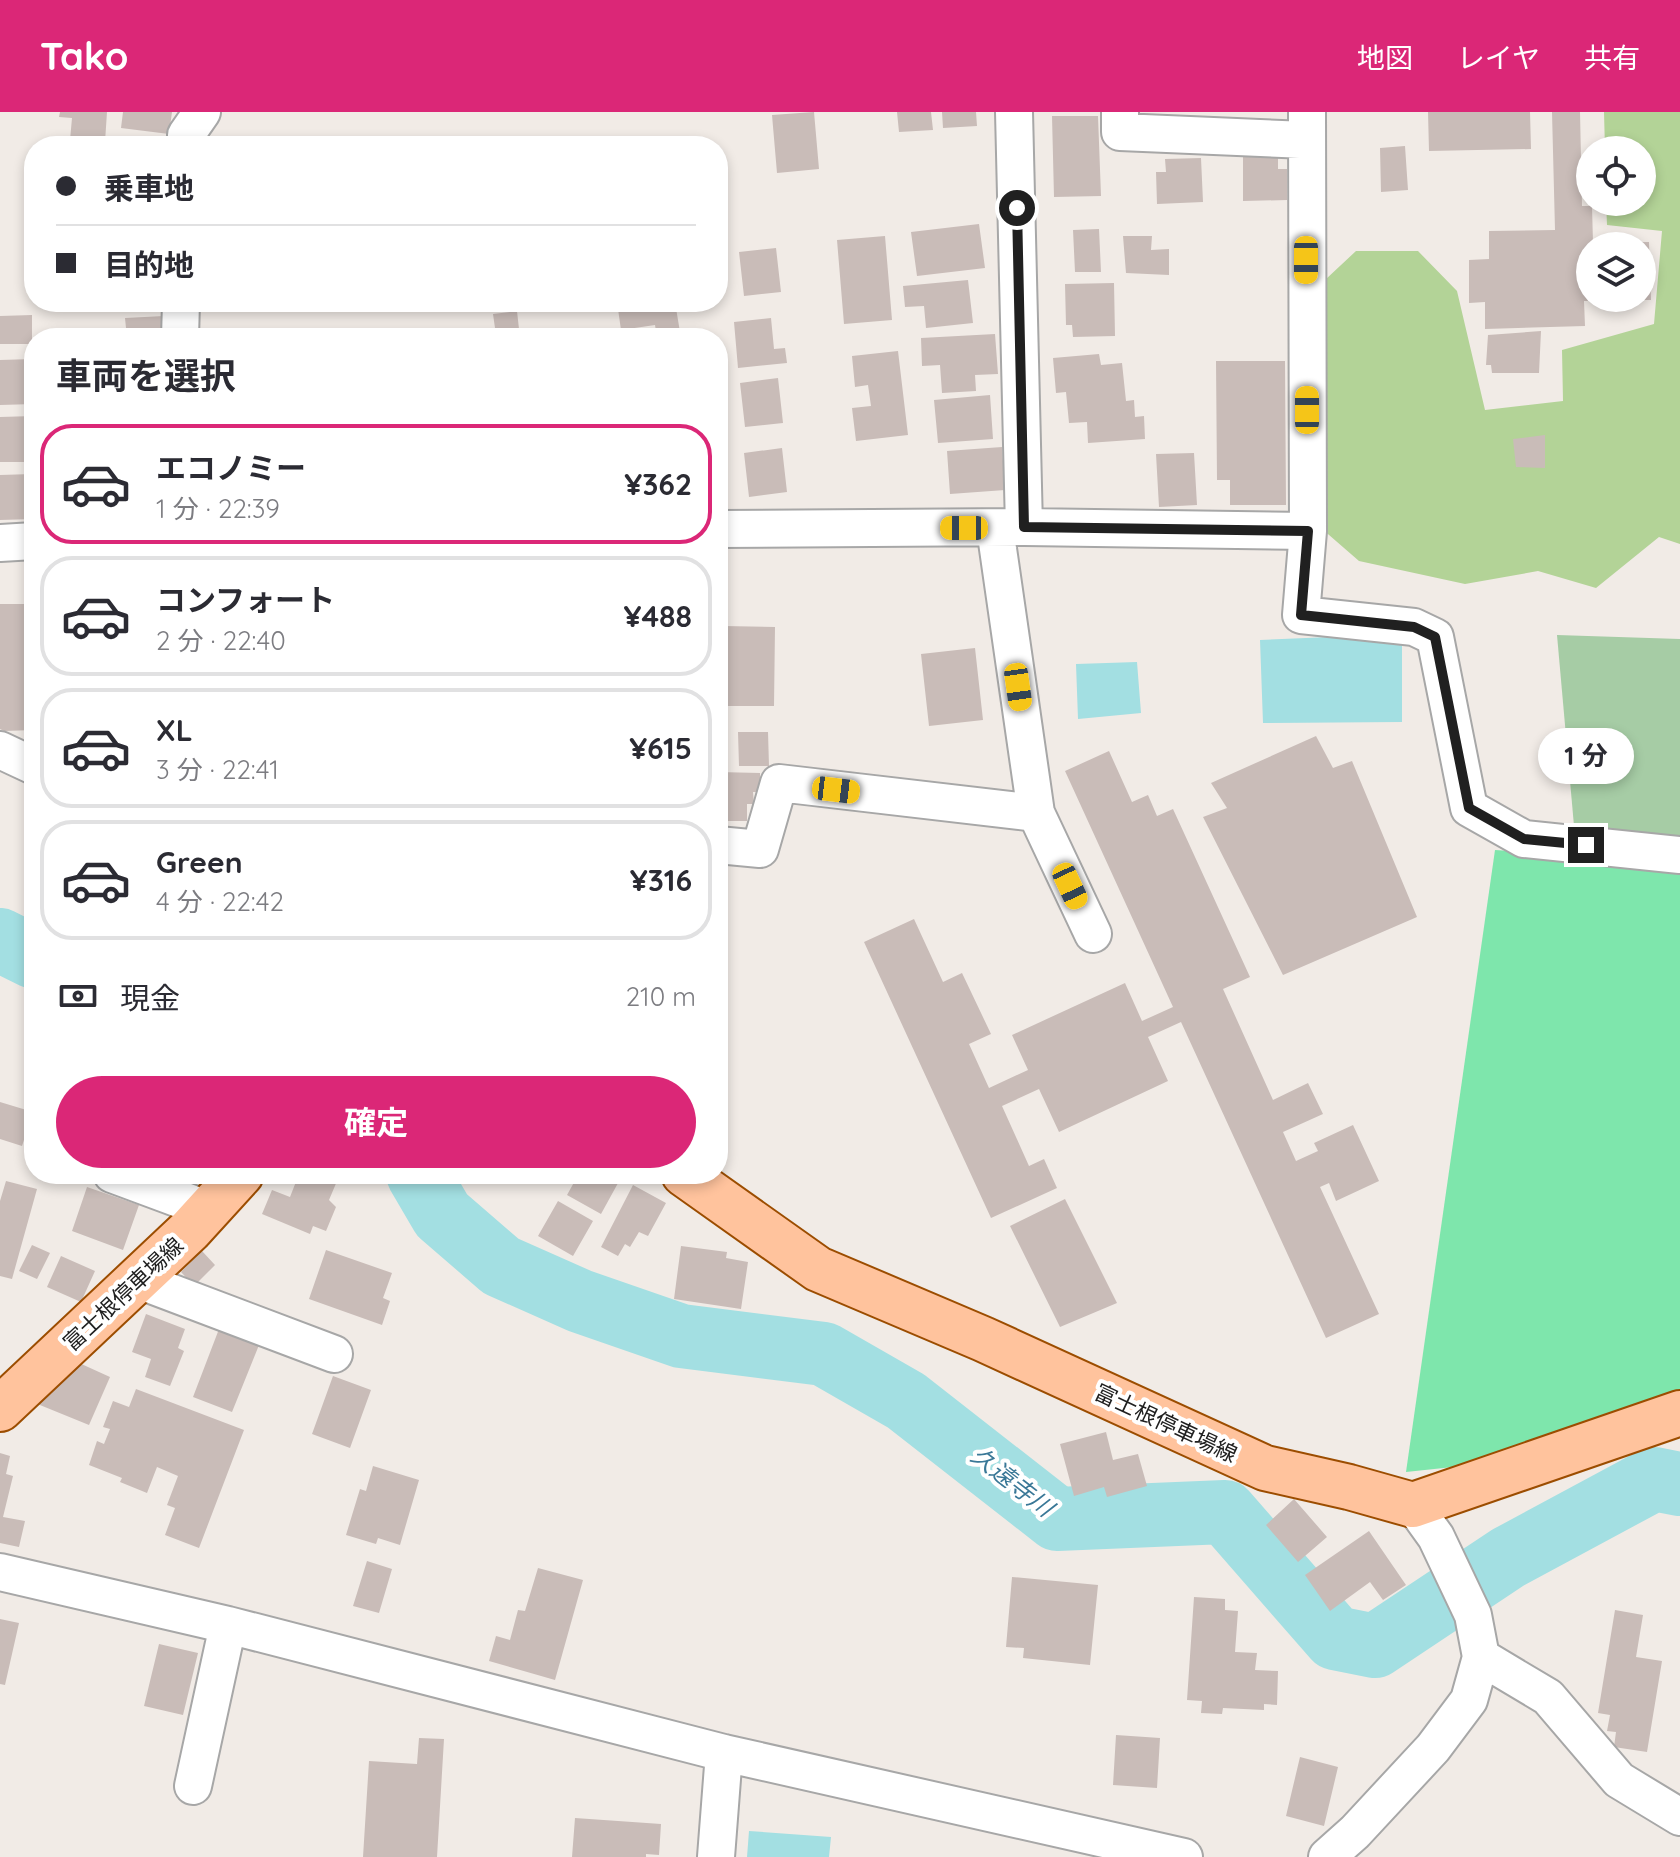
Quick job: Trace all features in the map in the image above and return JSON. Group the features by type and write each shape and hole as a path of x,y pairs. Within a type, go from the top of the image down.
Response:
{"main road":[{"name":"富士根停車場線","path":"0,1409 190,1230 232,1184"},
{"name":"富士根停車場線","path":"698,1184 818,1269 983,1339 1265,1468 1349,1487 1425,1521"},
{"path":"1425,1521 1680,1413"}],"street":[{"path":"186,136 202,112"},
{"path":"1014,112 1010,528 1036,813 1093,934"},
{"path":"1120,112 1120,132 1306,126 1308,531 1301,615 1414,627 1435,637 1469,808 1524,839 1680,855"},
{"path":"728,529 1308,531"},
{"path":"0,543 24,542"},
{"path":"0,750 24,761"},
{"path":"728,846 760,849 779,783 1036,813"},
{"path":"139,1184 209,1210"},
{"path":"138,1280 334,1354"},
{"path":"1327,1857 1355,1832 1433,1748 1469,1700 1481,1657 1473,1615 1425,1521"},
{"path":"0,1572 228,1625 724,1753 1184,1857"},
{"path":"193,1786 228,1625"},
{"path":"1481,1657 1548,1697 1619,1780 1680,1817"},
{"path":"716,1857 724,1753"}],"green space":[{"path":"1604,112 1680,112 1680,544 1659,537 1596,588 1538,571 1465,584 1359,561 1321,528 1310,294 1356,251 1418,251 1457,291 1485,410 1563,401 1562,350 1654,324 1656,312 1662,231 1607,225 1607,216 1656,216 1656,136 1605,136"},
{"path":"1557,635 1680,639 1680,845 1575,837"},
{"path":"1495,850 1680,862 1680,1396 1500,1462 1406,1472"}],"water":[{"path":"1402,634 1402,722 1263,723 1260,640"},
{"path":"1137,662 1141,713 1078,719 1076,664"},
{"path":"749,1831 831,1837 829,1857 747,1857"}],"building":[{"path":"60,112 107,112 105,136 70,136 72,118 59,117"},
{"path":"123,112 172,112 169,134 121,128"},
{"path":"814,112 819,169 777,173 772,115"},
{"path":"897,112 931,112 933,130 899,132"},
{"path":"942,112 976,112 977,126 943,128"},
{"path":"1428,112 1530,112 1531,149 1429,151"},
{"path":"1552,112 1580,112 1581,136 1576,136 1576,216 1592,216 1593,232 1576,232 1576,312 1584,312 1585,326 1485,329 1485,302 1469,303 1469,260 1489,259 1489,231 1555,230"},
{"path":"1052,116 1098,116 1101,196 1054,197"},
{"path":"1405,146 1408,190 1381,192 1380,148"},
{"path":"1243,153 1278,153 1278,169 1287,169 1287,200 1243,201"},
{"path":"1201,158 1203,202 1157,204 1156,172 1166,172 1165,159"},
{"path":"979,224 985,268 917,276 911,232"},
{"path":"1099,229 1101,272 1075,272 1073,230"},
{"path":"885,236 892,320 844,324 837,240"},
{"path":"1123,236 1152,236 1151,250 1169,249 1169,275 1126,273"},
{"path":"776,248 781,292 744,296 739,252"},
{"path":"968,280 973,323 926,328 924,306 905,307 903,286"},
{"path":"1114,283 1115,336 1073,337 1072,325 1066,325 1065,284"},
{"path":"517,312 519,328 495,328 493,314"},
{"path":"618,312 677,312 679,328 655,328 655,325 621,328"},
{"path":"32,315 32,328 24,328 24,344 0,344 0,316"},
{"path":"164,316 165,328 126,328 125,318"},
{"path":"771,318 774,349 785,348 787,363 738,368 734,322"},
{"path":"1541,331 1539,373 1492,373 1491,365 1486,365 1488,335"},
{"path":"995,334 998,374 975,375 976,391 942,393 940,365 922,366 921,338"},
{"path":"898,351 908,435 856,441 852,408 871,406 868,385 855,387 852,356"},
{"path":"1099,354 1101,365 1122,363 1126,401 1134,400 1135,417 1144,416 1145,439 1088,443 1087,422 1069,423 1066,392 1056,393 1053,358"},
{"path":"24,359 24,404 0,405 0,360"},
{"path":"1216,361 1285,361 1286,505 1230,505 1230,480 1217,480"},
{"path":"778,378 783,423 745,427 740,383"},
{"path":"990,395 993,439 938,443 934,400"},
{"path":"24,416 24,462 0,462 0,417"},
{"path":"1545,435 1545,468 1516,467 1513,439"},
{"path":"1002,447 1005,490 950,494 947,451"},
{"path":"782,448 787,492 749,497 744,453"},
{"path":"1194,453 1197,505 1159,507 1156,454"},
{"path":"24,474 24,519 0,520 0,475"},
{"path":"0,604 24,604 24,730 0,729"},
{"path":"728,626 775,627 774,706 728,706"},
{"path":"975,648 983,720 929,726 921,654"},
{"path":"738,732 768,732 769,766 739,766"},
{"path":"1316,736 1333,768 1352,761 1417,917 1283,975 1203,817 1227,808 1211,783"},
{"path":"1109,751 1132,802 1148,795 1157,816 1173,809 1250,977 1223,989 1273,1100 1308,1083 1323,1114 1283,1132 1296,1161 1318,1151 1314,1143 1353,1125 1379,1181 1336,1201 1329,1183 1320,1187 1379,1314 1326,1338 1181,1022 1148,1037 1168,1081 1059,1132 1039,1089 1002,1106 1029,1166 1044,1159 1057,1188 991,1218 864,942 914,919 943,982 962,973 991,1034 969,1044 989,1088 1028,1070 1012,1035 1125,983 1142,1021 1173,1007 1065,771"},
{"path":"728,772 760,773 760,792 753,792 754,804 747,804 747,821 728,821"},
{"path":"0,1102 24,1109 22,1146 0,1139"},
{"path":"6,1181 37,1189 12,1279 0,1276 0,1201"},
{"path":"295,1184 336,1184 329,1200 336,1207 326,1231 313,1226 310,1234 262,1214 272,1190 290,1197"},
{"path":"573,1184 618,1184 601,1214 567,1195"},
{"path":"633,1185 666,1203 648,1236 639,1232 630,1247 625,1244 618,1256 601,1247"},
{"path":"87,1187 139,1205 123,1250 72,1231"},
{"path":"1065,1199 1117,1303 1060,1327 1010,1226"},
{"path":"558,1201 593,1221 573,1256 538,1236"},
{"path":"32,1245 50,1253 37,1279 19,1271"},
{"path":"681,1246 727,1252 726,1258 748,1262 741,1309 674,1299"},
{"path":"326,1250 392,1273 383,1298 390,1301 382,1325 309,1299"},
{"path":"202,1251 215,1265 194,1286 181,1272"},
{"path":"61,1256 95,1271 81,1302 47,1287"},
{"path":"146,1314 185,1329 178,1348 184,1351 170,1386 145,1377 151,1359 132,1352"},
{"path":"219,1329 259,1345 232,1412 193,1397"},
{"path":"77,1362 110,1377 89,1425 35,1403"},
{"path":"333,1376 371,1390 350,1448 312,1434"},
{"path":"136,1389 244,1430 199,1548 165,1535 175,1508 167,1505 178,1476 157,1467 147,1493 120,1482 122,1478 89,1465 97,1441 104,1444 110,1429 103,1427 113,1401 129,1407"},
{"path":"1106,1432 1113,1460 1138,1454 1147,1486 1107,1497 1104,1487 1074,1496 1060,1444"},
{"path":"0,1453 10,1456 6,1474 13,1476 3,1517 25,1521 19,1547 0,1543"},
{"path":"373,1466 419,1480 400,1545 378,1538 376,1544 346,1535 360,1489 366,1491"},
{"path":"1294,1499 1327,1537 1298,1562 1266,1525"},
{"path":"1369,1531 1406,1585 1383,1600 1370,1582 1330,1611 1305,1575"},
{"path":"367,1561 392,1569 379,1613 353,1606"},
{"path":"538,1568 583,1580 555,1680 489,1661 496,1636 510,1640 518,1610 525,1611"},
{"path":"1012,1577 1098,1585 1090,1665 1023,1658 1024,1648 1006,1647"},
{"path":"1194,1597 1225,1599 1225,1610 1238,1611 1235,1652 1257,1653 1255,1670 1278,1671 1277,1705 1264,1704 1264,1710 1223,1708 1222,1714 1201,1713 1202,1701 1187,1700"},
{"path":"1615,1610 1643,1615 1636,1657 1662,1661 1647,1752 1614,1747 1616,1732 1607,1731 1610,1715 1598,1713"},
{"path":"0,1619 19,1623 5,1685 0,1684"},
{"path":"159,1644 198,1653 183,1715 144,1706"},
{"path":"1116,1735 1160,1738 1157,1788 1113,1785"},
{"path":"419,1738 444,1739 437,1857 363,1857 369,1761 417,1764"},
{"path":"1300,1757 1338,1767 1324,1826 1286,1816"},
{"path":"575,1818 661,1824 659,1855 572,1857"}],"waterway":[{"name":"久遠寺川","path":"0,940 24,952"},
{"name":"久遠寺川","path":"424,1184 442,1215 501,1266 580,1301 681,1336 824,1354 906,1401 1057,1519 1225,1512 1335,1638 1375,1646 1509,1557 1654,1479 1680,1484"}],"route":[{"path":"1017,208 1024,527 1308,531 1301,615 1414,627 1435,637 1469,808 1524,839 1586,845"}]}
